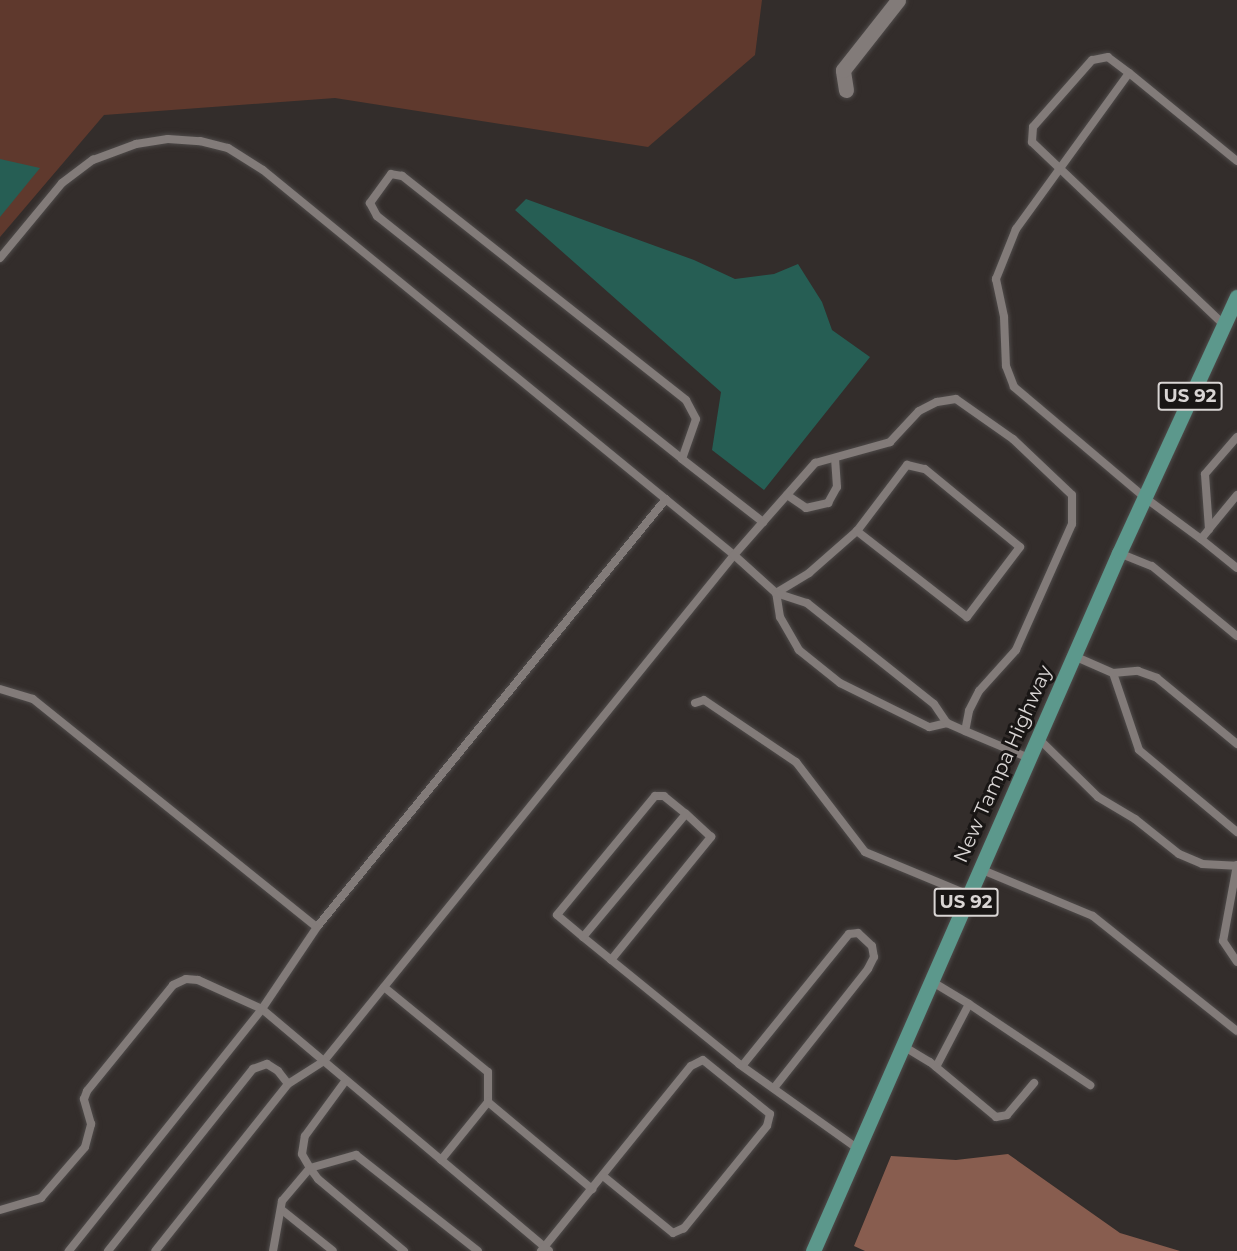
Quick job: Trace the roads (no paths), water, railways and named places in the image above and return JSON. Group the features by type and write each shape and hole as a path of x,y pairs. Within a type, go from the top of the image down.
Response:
{"main road":[{"name":"New Tampa Highway","path":"813,1251 1144,497 1237,297"}],"street":[{"path":"846,90 843,70 898,0"}],"lane":[{"path":"1224,325 1036,147 1030,135 1033,128 1092,60 1108,57 1237,161"},
{"path":"1128,73 1016,229 996,279 1004,317 1006,366 1014,387 1029,401 1144,497 1237,568"},
{"path":"0,258 62,183 93,160 136,144 168,139 200,141 228,148 263,170 734,555 776,593 807,603 934,704 947,723 1029,758"},
{"path":"682,459 696,419 686,400 402,176 391,174 370,203 377,216 682,459 763,522"},
{"path":"155,1251 288,1084 324,1061 734,555 815,463 890,442 920,411 937,402 956,399 1013,439 1072,495 1072,524 1021,640 979,691 969,711 965,732"},
{"path":"1209,529 1205,474 1237,436"},
{"path":"787,495 806,508 828,503 837,487 835,459"},
{"path":"776,593 809,573 857,531 907,465 925,469 1020,547 967,617 857,531"},
{"path":"1201,539 1237,495"},
{"path":"69,1251 262,1009 317,927 666,499"},
{"path":"1119,554 1152,566 1237,636"},
{"path":"776,593 780,617 799,650 840,683 929,727 947,723"},
{"path":"1074,656 1113,673 1138,671 1157,678 1237,744"},
{"path":"1113,673 1138,750 1237,832"},
{"path":"0,689 33,699 317,927"},
{"path":"695,703 704,700 796,762 865,852 969,895"},
{"path":"1038,738 1098,797 1135,819 1179,854 1202,864 1237,865 1223,941 1237,962"},
{"path":"611,960 711,837 664,796 655,796 557,915 611,960 742,1066 858,1149"},
{"path":"583,937 686,814"},
{"path":"980,869 1093,916 1237,1031"},
{"path":"742,1066 849,934 858,933 872,946 874,957 868,969 774,1088"},
{"path":"0,1210 41,1198 85,1148 91,1124 84,1099 87,1091 173,985 186,979 198,980 262,1009 544,1250 592,1189 691,1066 703,1060 770,1114 767,1126 684,1228 673,1233 603,1176"},
{"path":"932,981 1090,1085"},
{"path":"384,987 488,1072 488,1102 441,1160"},
{"path":"936,1067 969,1004"},
{"path":"903,1046 936,1067 996,1117 1007,1115 1034,1083"},
{"path":"108,1251 254,1069 267,1064 278,1071 288,1084"},
{"path":"346,1080 305,1136 302,1154 318,1179 404,1251"},
{"path":"488,1102 592,1189"},
{"path":"273,1251 282,1210 290,1188 310,1168 356,1155 478,1251"},
{"path":"282,1210 333,1251"}],"water":[{"path":"0,159 40,168 0,217"},
{"path":"526,199 694,260 735,279 774,274 798,264 822,302 832,330 870,357 764,490 712,450 721,392 515,210"}]}
